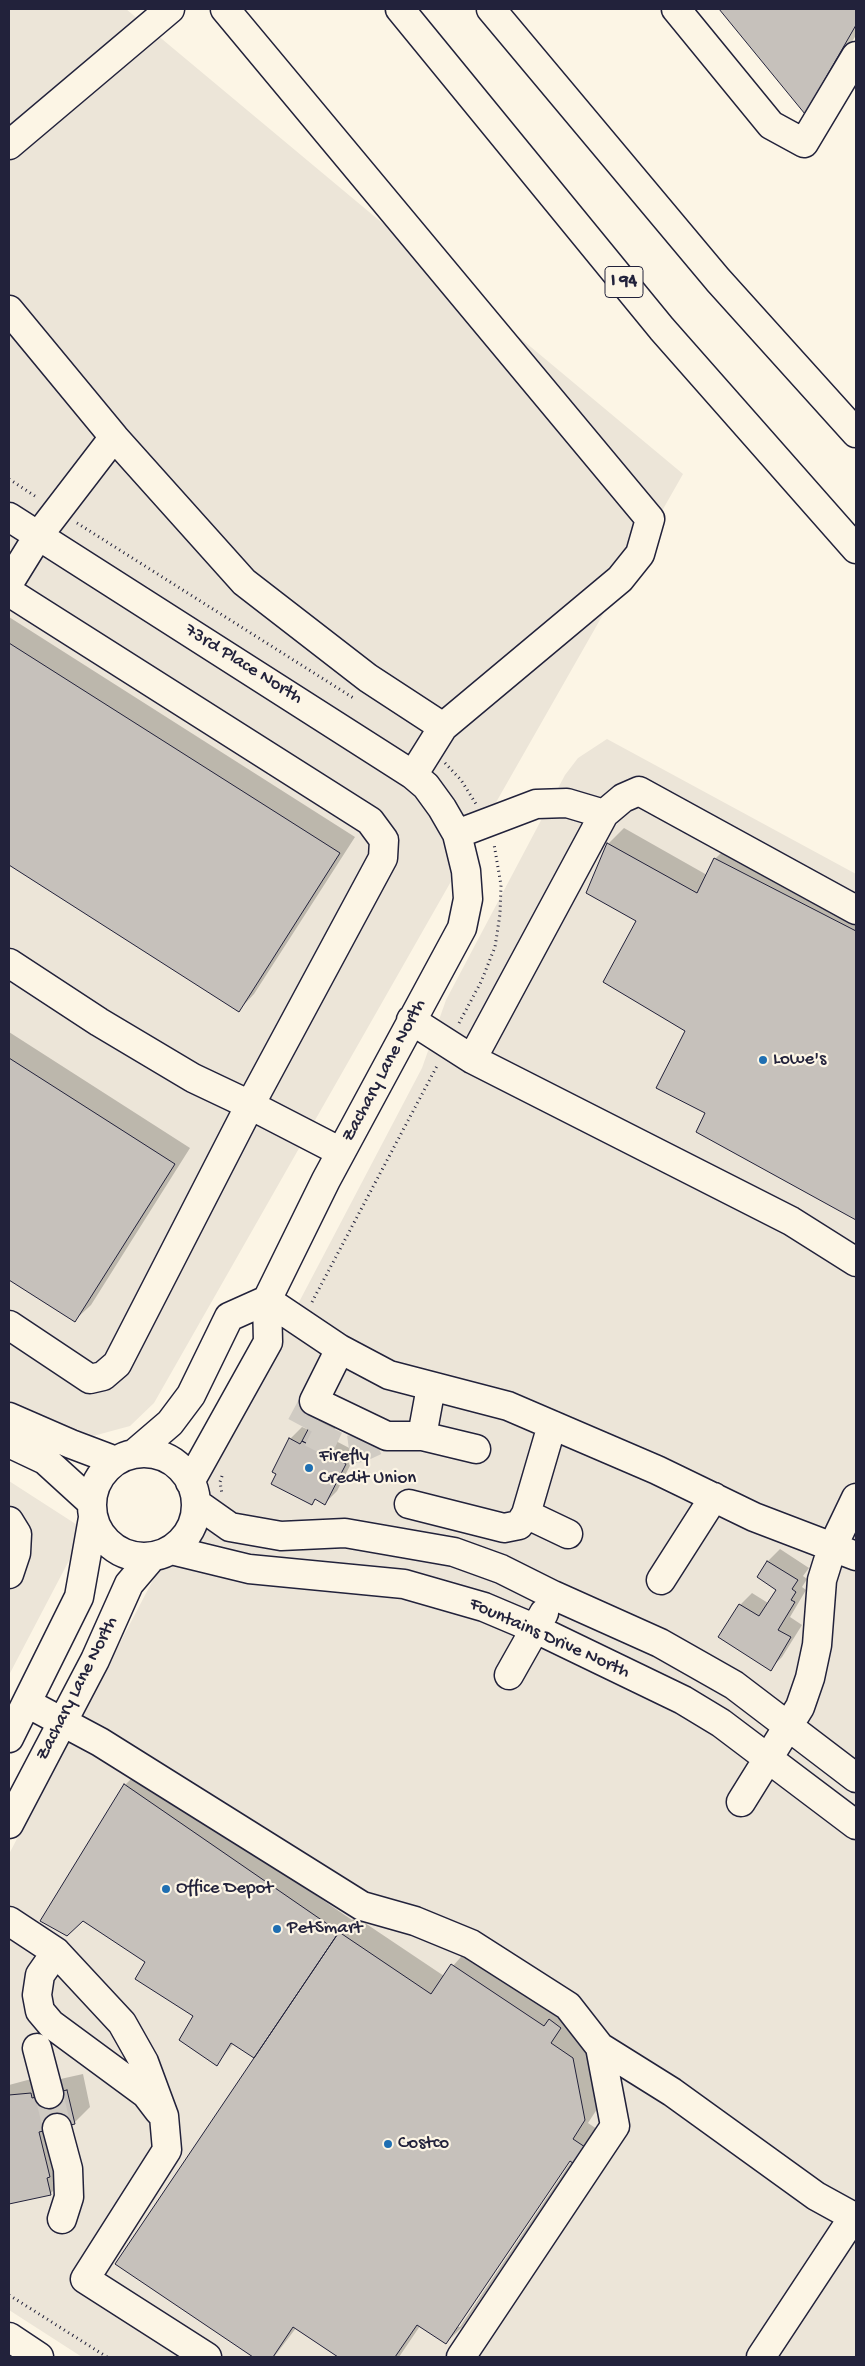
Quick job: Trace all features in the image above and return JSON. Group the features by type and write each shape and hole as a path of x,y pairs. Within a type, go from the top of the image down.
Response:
{"main road":[{"path":"9,145 170,9"},
{"path":"225,9 650,519 640,554 620,579 442,727 413,775"},
{"name":"I 94","path":"400,9 662,329 856,548"},
{"path":"491,9 718,280 856,433"},
{"path":"676,9 771,125 804,144 856,56"},
{"path":"9,310 114,437 244,582 368,678 442,727"},
{"path":"9,583 38,536 114,437"},
{"name":"73rd Place North","path":"9,517 413,775 426,786 442,808 457,834"},
{"path":"9,592 370,821 384,840 382,858 250,1105 117,1364 104,1376 90,1379 9,1325"},
{"path":"472,1058 604,814 623,798 639,791 856,910"},
{"path":"457,834 536,804 567,803 604,814"},
{"name":"Zachary Lane North","path":"193,1492 268,1342 267,1300 341,1152 462,928 468,899 466,871 457,834"},
{"path":"9,963 100,1022 194,1078 341,1152"},
{"path":"411,1020 472,1058 791,1221 856,1262"},
{"path":"92,1510 99,1478 103,1471 126,1457 170,1423 191,1395 229,1317 267,1300 340,1349 389,1375 508,1406 714,1497 754,1517 844,1552"},
{"path":"340,1349 314,1401 387,1436 422,1436 476,1449"},
{"path":"422,1436 431,1387"},
{"path":"9,1417 71,1444 126,1457 152,1453 167,1458 181,1468 193,1492 230,1527 281,1536 345,1533 454,1552 501,1569 553,1595 660,1643 734,1685 856,1778"},
{"path":"409,1504 504,1528 519,1525 526,1514 552,1425"},
{"path":"9,1443 45,1460 92,1510 104,1538 122,1552 136,1557 161,1553 182,1541 190,1530 195,1516 193,1492"},
{"path":"661,1580 714,1497"},
{"path":"741,1802 800,1707 810,1678 816,1645 822,1580 844,1552 856,1498"},
{"name":"Zachary Lane North","path":"9,1738 79,1597 92,1510"},
{"path":"526,1514 568,1534"},
{"path":"9,1521 17,1534 16,1553 9,1574"},
{"name":"Zachary Lane North","path":"9,1824 95,1660 129,1584 161,1553"},
{"name":"Fountains Drive North","path":"161,1553 249,1569 404,1584 484,1607 536,1629 683,1700 722,1723 856,1825"},
{"path":"509,1675 553,1595"},
{"path":"27,1703 100,1742 362,1906 414,1921 471,1944 568,2006 600,2047 672,2092 816,2196 855,2217 760,2357"},
{"path":"9,1921 56,1952 122,2023 144,2062 164,2116 167,2150 86,2279 207,2357"},
{"path":"56,1952 40,1974 37,1995 40,2011 51,2024 146,2094 164,2116"},
{"path":"461,2357 615,2126 600,2047"},
{"path":"37,2048 49,2094"},
{"path":"57,2128 68,2169 69,2197 62,2219"},
{"path":"9,2337 39,2357"}],"path":[{"path":"9,2295 107,2357"}],"shaded area":[{"path":"9,9 126,9 683,474 154,1403 130,1426 82,1439 9,1405"},
{"path":"607,739 856,874 856,2357 82,2357 9,2310 9,1854 422,1068 446,1000 565,775 578,758"},
{"path":"9,1481 85,1530 9,1675"}],"building":[{"path":"719,9 856,9 856,25 805,114"},
{"path":"9,643 340,853 239,1012 9,865"},
{"name":"Lowe's","path":"607,843 697,893 714,858 856,931 856,1220 696,1132 705,1113 656,1088 685,1031 603,982 636,921 586,893"},
{"path":"9,1058 175,1164 75,1322 9,1280"},
{"path":"313,1420 333,1431 322,1452 302,1441"},
{"name":"Firefly Credit Union","path":"289,1438 300,1444 302,1441 346,1464 325,1505 315,1499 312,1505 271,1484 276,1474 272,1472"},
{"path":"767,1561 798,1580 792,1589 796,1592 791,1600 795,1602 778,1630 791,1637 771,1671 718,1637 739,1604 759,1616 776,1590 757,1577"},
{"path":"124,1784 339,1932 254,2058 231,2043 217,2066 179,2040 193,2016 135,1979 145,1962 83,1921 67,1936 40,1921"},
{"name":"Costco","path":"339,1932 431,1994 451,1964 544,2026 549,2019 561,2028 551,2043 573,2058 585,2120 573,2139 588,2149 577,2166 570,2161 446,2344 417,2325 395,2357 338,2357 293,2327 273,2357 253,2357 115,2264"},
{"path":"67,2090 75,2124 39,2132 50,2177 47,2178 51,2195 9,2204 9,2095 31,2093 32,2098"}],"tunnel":[{"path":"314,1401 300,1427 331,1443 346,1450 361,1448 387,1436"},
{"path":"49,2094 57,2128"}],"place":[{"name":"Lowe's","path":"763,1060"},
{"name":"Firefly Credit Union","path":"309,1468"},
{"name":"Office Depot","path":"166,1889"},
{"name":"PetSmart","path":"277,1929"},
{"name":"Costco","path":"388,2144"}]}
